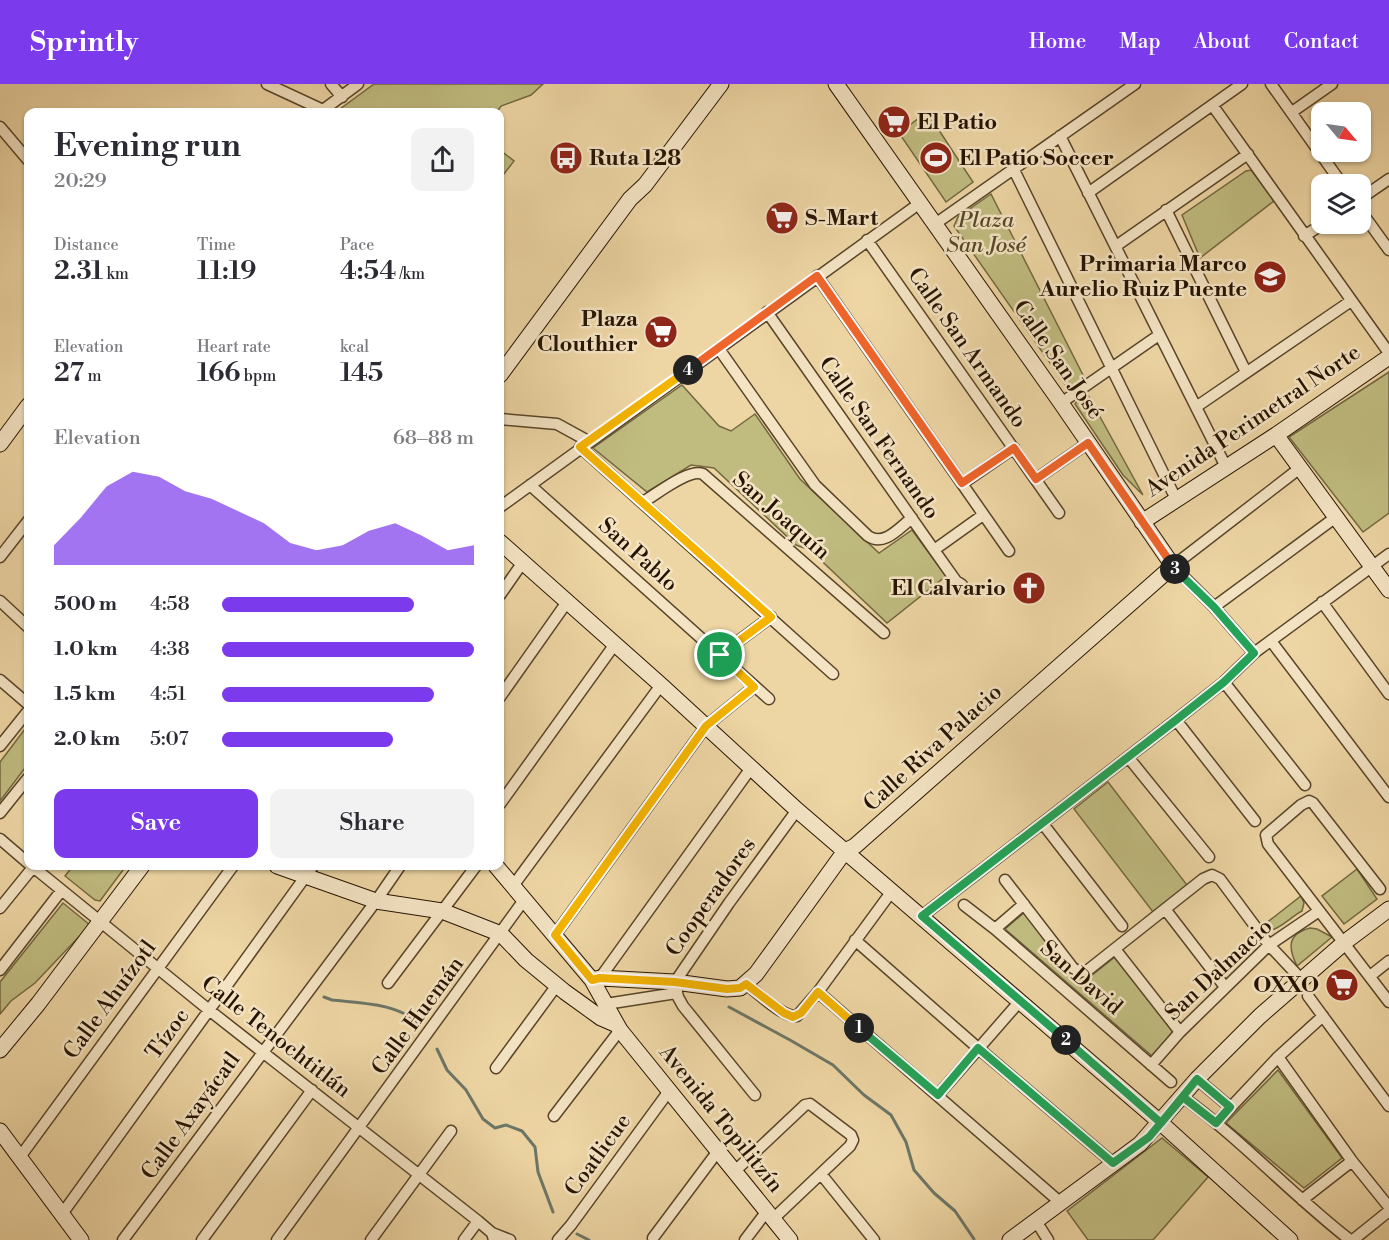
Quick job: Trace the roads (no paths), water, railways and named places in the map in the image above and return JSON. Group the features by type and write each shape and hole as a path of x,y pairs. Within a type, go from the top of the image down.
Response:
{"street":[{"path":"267,84 319,108"},
{"path":"331,84 342,97"},
{"path":"326,108 358,84"},
{"path":"630,199 636,186 709,84"},
{"path":"504,370 630,199 645,185 721,84"},
{"name":"Calle San José","path":"836,84 1173,566 1214,607 1254,653"},
{"path":"935,224 1135,84"},
{"path":"1088,193 1242,84"},
{"path":"1271,84 1335,174"},
{"path":"1292,112 1332,84"},
{"path":"1213,106 1389,355"},
{"path":"0,127 24,154"},
{"path":"1060,136 1226,467"},
{"path":"1116,246 1248,153"},
{"path":"1013,168 1176,499"},
{"path":"1371,191 1389,179"},
{"path":"504,504 920,203"},
{"path":"1166,210 1246,372"},
{"path":"1371,225 1389,250"},
{"path":"1304,236 1311,232"},
{"name":"Calle San Armando","path":"867,240 1059,513"},
{"path":"817,276 1009,550"},
{"path":"1196,406 1351,301"},
{"name":"Calle San Fernando","path":"767,312 956,581 962,585"},
{"path":"1061,403 1159,335"},
{"path":"718,349 814,485 868,536 879,541 883,540 912,518"},
{"name":"Avenida Perimetral Norte","path":"1142,522 1276,435 1389,355"},
{"path":"0,444 24,411"},
{"path":"504,419 557,424 584,444 643,502 833,675"},
{"path":"1276,435 1389,590"},
{"path":"1036,479 1088,443"},
{"path":"962,483 1014,448"},
{"path":"1173,566 1300,468"},
{"name":"San Joaquín","path":"643,502 684,477 696,472 703,474 884,633"},
{"name":"San Pablo","path":"530,485 769,699"},
{"path":"934,550 984,515"},
{"path":"1214,607 1336,517"},
{"path":"0,557 24,526"},
{"path":"504,545 797,810 1161,1123 1290,1240"},
{"path":"922,916 1224,682 1254,653 1389,554"},
{"path":"504,589 523,562"},
{"name":"Calle Riva Palacio","path":"746,984 756,974 845,851 864,839 1173,566"},
{"path":"0,601 24,620"},
{"path":"504,691 567,602"},
{"path":"1322,602 1389,694"},
{"path":"720,655 771,617"},
{"path":"1271,641 1389,797"},
{"path":"504,798 615,644"},
{"path":"0,680 24,701"},
{"path":"1224,682 1305,785"},
{"path":"513,886 661,685"},
{"path":"555,935 706,726 754,687"},
{"path":"0,746 24,716"},
{"path":"1176,720 1255,821"},
{"path":"1128,757 1209,857"},
{"path":"596,979 751,768"},
{"path":"0,813 24,783"},
{"path":"1380,889 1316,805 1309,801 1301,804 1266,835 1268,844 1389,1002"},
{"name":"Cooperadores","path":"755,1095 683,1006 676,987 729,903 797,810"},
{"path":"1043,824 1122,926"},
{"name":"Calle Tenochtitlán","path":"0,839 24,858"},
{"path":"0,909 28,870"},
{"name":"Calle Tenochtitlán","path":"38,870 209,1010 478,1221 493,1236"},
{"path":"0,1050 139,870"},
{"name":"Calle Ahuízotl","path":"20,1157 230,870"},
{"name":"Calle Axayácatl","path":"123,1240 397,870"},
{"path":"388,983 473,870"},
{"path":"499,870 596,979 619,1028"},
{"path":"309,871 376,901 442,911 501,934 526,960 557,985 593,1013 619,1028"},
{"name":"Tízoc","path":"62,1214 309,871"},
{"path":"1005,880 1073,968 1080,972 1088,970 1212,874 1220,879 1269,945 1301,979"},
{"path":"0,970 61,891"},
{"path":"596,979 676,987 727,989 740,988 746,984 784,1013 793,1017 801,1013 818,992 892,891"},
{"name":"Calle Huemán","path":"277,1240 525,900"},
{"path":"995,929 1024,904"},
{"name":"San David","path":"964,905 995,929 1171,1082"},
{"path":"1165,909 1225,987"},
{"path":"1010,1240 1140,1144 1234,1041 1301,979 1389,909"},
{"name":"San Dalmacio","path":"1151,1065 1180,1032 1269,945 1319,911"},
{"path":"855,940 1113,1163"},
{"path":"1115,949 1180,1032"},
{"path":"1370,976 1389,961"},
{"path":"496,1068 557,985"},
{"path":"606,1004 676,987"},
{"path":"818,992 1061,1203"},
{"path":"1308,996 1389,1106"},
{"path":"938,1095 1020,1001"},
{"path":"1216,1123 1278,1057 1323,1016"},
{"path":"554,1116 619,1028"},
{"name":"Avenida Topilitzín","path":"619,1028 790,1240"},
{"path":"1183,1097 1351,1240 1389,1209 1278,1057"},
{"path":"1197,1079 1230,1107"},
{"path":"202,1240 312,1090"},
{"name":"Coatlicue","path":"558,1240 669,1091"},
{"path":"735,1171 803,1106 810,1104 851,1135 853,1140 850,1146 821,1174 770,1215 745,1240"},
{"path":"0,1131 81,1240"},
{"path":"370,1240 451,1131"},
{"path":"652,1238 718,1151"},
{"path":"1302,1200 1352,1161"},
{"path":"821,1174 874,1240"},
{"path":"464,1240 478,1221"},
{"path":"1035,1221 1048,1240"},
{"path":"493,1236 510,1240"}],"waterway":[{"path":"324,997 390,1008 401,1012 420,1025"},
{"path":"729,1007 833,1065 864,1095 891,1115 906,1142 914,1170 934,1193 955,1211 974,1239"},
{"path":"437,1049 447,1070 466,1090 483,1119 495,1128 506,1125 522,1131 535,1147 538,1172 553,1212"},
{"path":"577,1234 589,1240"}],"place":[{"name":"El Patio","path":"894,122"},
{"name":"Ruta 128","path":"566,158"},
{"name":"El Patio Soccer","path":"936,158"},
{"name":"S-Mart","path":"782,218"},
{"name":"Primaria Marco Aurelio Ruiz Puente","path":"1270,277"},
{"name":"Plaza Clouthier","path":"661,332"},
{"name":"El Calvario","path":"1029,588"},
{"name":"OXXO","path":"1342,985"}],"park label":[{"name":"Plaza San José","path":"986,232"}]}
